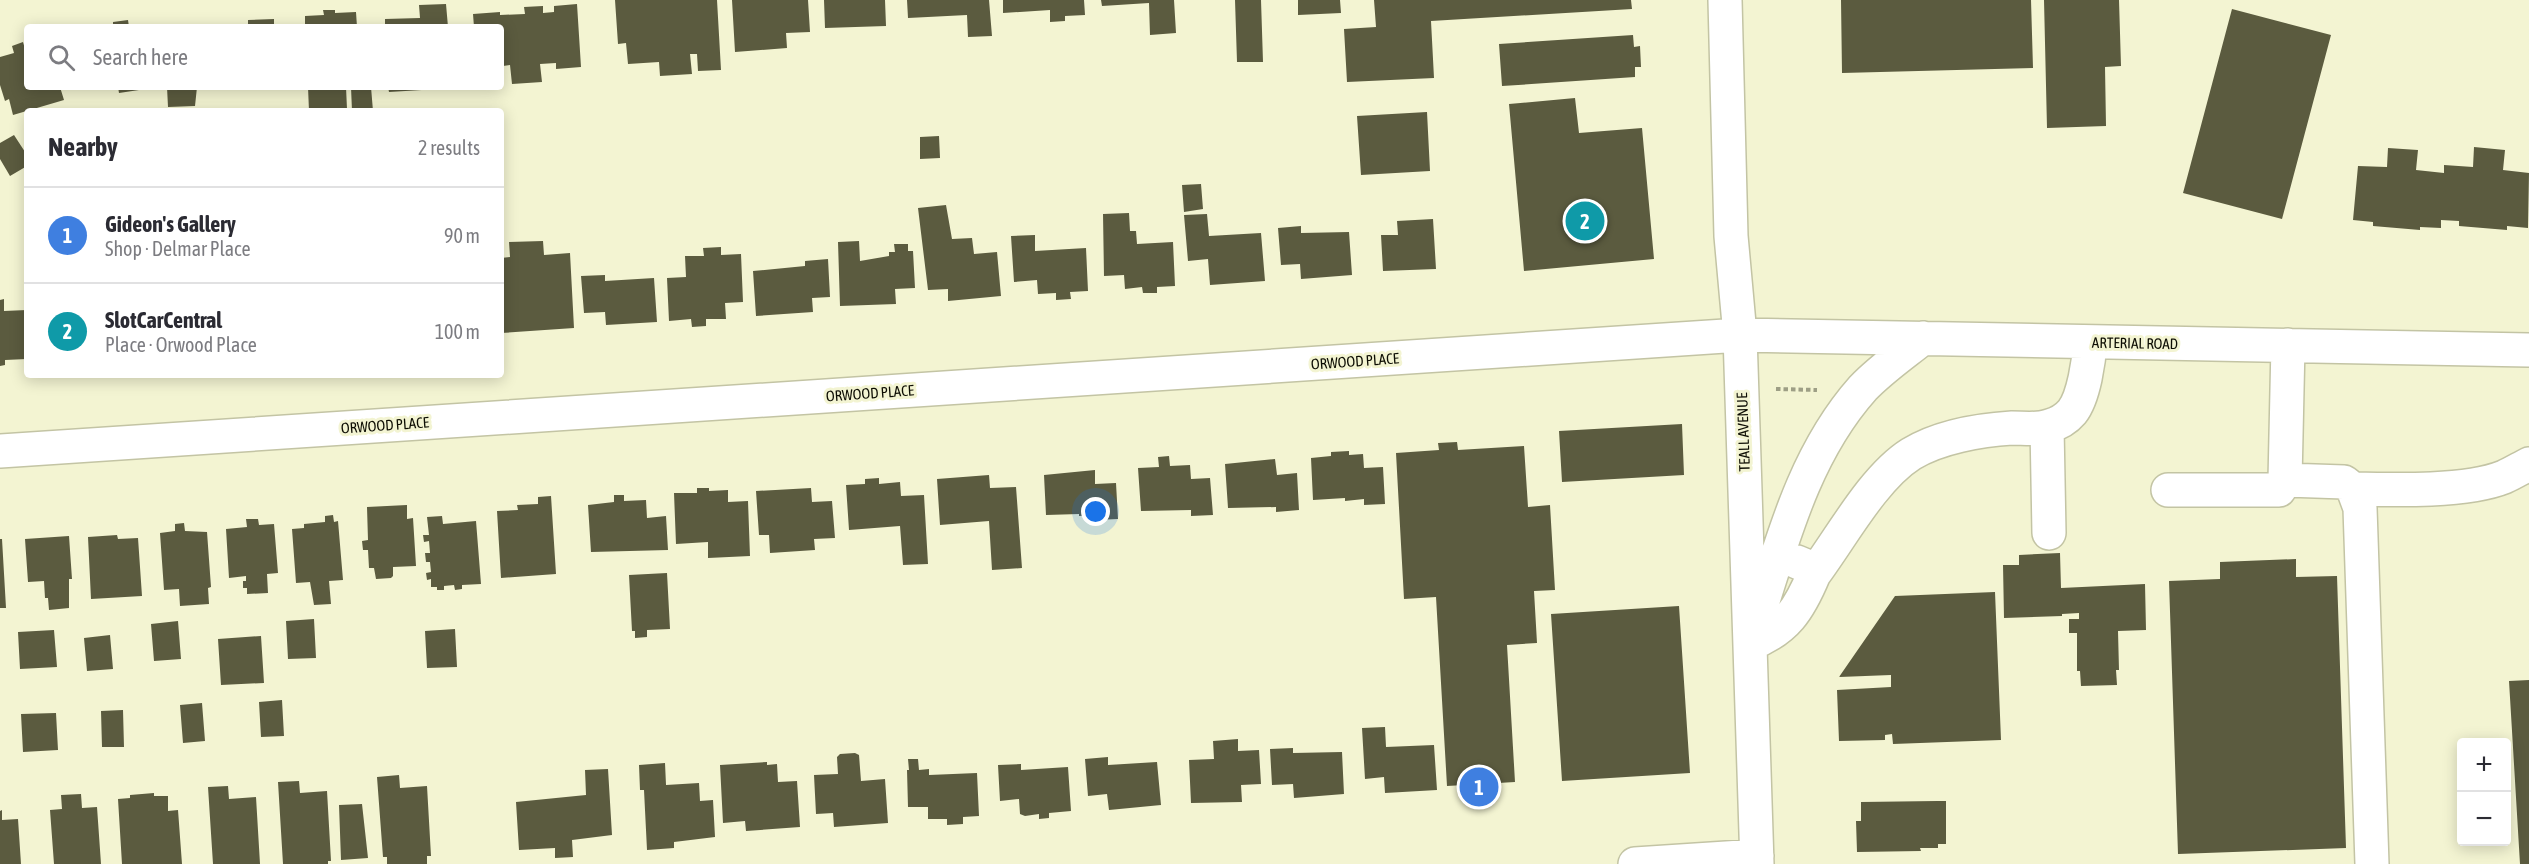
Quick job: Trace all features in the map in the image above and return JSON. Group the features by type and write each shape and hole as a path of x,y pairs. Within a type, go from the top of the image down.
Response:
{"street":[{"name":"TEALL AVENUE","path":"1725,0 1731,236 1740,335 1757,860"},
{"name":"ARTERIAL ROAD","path":"1740,335 2529,350"},
{"name":"ORWOOD PLACE","path":"0,451 1740,335"},
{"path":"1750,644 1790,516 1827,435 1865,387 1923,338"},
{"path":"1750,644 1767,638 1784,626 1806,594 1814,574 1875,488 1910,455 1927,446 1975,433 2010,428 2047,427 2062,421 2073,411 2089,361 2090,342"},
{"path":"2169,490 2279,490 2285,480 2288,345"},
{"path":"2047,427 2049,533"},
{"path":"2353,489 2393,490 2477,484 2504,477 2529,464"},
{"path":"2285,480 2344,482 2353,489 2360,508 2372,864"},
{"path":"1777,556 1809,567 1814,574"},
{"path":"1635,864 1757,860"}],"path":[{"path":"1767,389 1821,390"}],"building":[{"path":"615,0 717,0 721,70 698,71 697,54 690,54 692,74 660,76 659,62 628,64 626,43 618,44"},
{"path":"732,0 808,0 810,32 786,33 787,48 735,52"},
{"path":"824,0 885,0 886,26 825,28"},
{"path":"907,0 989,0 992,36 968,37 967,15 908,18"},
{"path":"1003,0 1084,0 1085,15 1065,16 1065,21 1050,22 1050,10 1003,13"},
{"path":"1101,0 1174,0 1176,33 1150,35 1149,3 1102,6"},
{"path":"1235,0 1261,0 1263,62 1237,62"},
{"path":"1298,0 1340,0 1341,13 1298,15"},
{"path":"1374,0 1631,0 1632,9 1431,21 1434,78 1347,82 1344,29 1376,27"},
{"path":"1841,0 2031,0 2033,68 1842,73"},
{"path":"2044,0 2119,0 2121,66 2105,67 2106,126 2047,128"},
{"path":"446,4 448,24 385,24 385,19 420,18 419,5"},
{"path":"577,4 581,67 556,69 556,63 540,64 542,82 512,84 510,65 504,66 504,24 474,24 473,14 500,12 500,15 525,14 524,7 543,6 543,13 554,12 554,6"},
{"path":"2232,9 2331,35 2282,219 2183,193"},
{"path":"323,10 335,10 335,13 356,12 357,24 305,24 305,16 324,15"},
{"path":"274,19 274,24 248,24 248,20"},
{"path":"128,20 129,24 113,24 113,22"},
{"path":"1633,35 1634,47 1640,46 1641,67 1635,67 1635,77 1502,86 1499,44"},
{"path":"23,42 24,46 24,90 61,90 64,100 37,108 24,108 24,112 13,115 9,99 5,101 0,85 0,57 14,53 12,46"},
{"path":"118,90 139,90 119,93"},
{"path":"167,90 197,90 195,106 168,107"},
{"path":"308,90 346,90 347,108 309,108"},
{"path":"351,90 371,90 373,108 352,108"},
{"path":"389,90 422,90 389,92"},
{"path":"1575,98 1579,133 1642,128 1654,259 1524,271 1509,104"},
{"path":"1427,112 1430,171 1361,175 1357,116"},
{"path":"14,135 24,150 24,168 10,176 0,159 0,143"},
{"path":"939,136 940,158 920,159 920,137"},
{"path":"2474,147 2505,150 2503,170 2529,173 2528,228 2507,226 2507,230 2459,226 2459,221 2441,220 2441,228 2420,227 2420,230 2373,226 2373,222 2353,220 2358,166 2387,167 2388,148 2418,150 2416,170 2444,173 2444,165 2473,167"},
{"path":"1201,184 1203,209 1184,212 1182,185"},
{"path":"946,205 952,239 972,238 974,254 997,252 1001,296 948,301 948,289 928,290 918,208"},
{"path":"1129,213 1130,231 1136,231 1137,244 1173,242 1175,286 1157,287 1157,293 1143,293 1142,287 1125,289 1124,275 1104,276 1103,214"},
{"path":"1207,214 1209,236 1261,233 1265,281 1210,285 1208,259 1188,261 1184,215"},
{"path":"1433,219 1436,269 1383,271 1381,235 1398,235 1397,221"},
{"path":"1301,226 1301,233 1349,232 1352,275 1301,279 1300,264 1281,265 1278,228"},
{"path":"1035,235 1035,251 1086,248 1088,291 1070,292 1071,299 1056,300 1056,293 1038,294 1037,280 1014,282 1011,236"},
{"path":"543,241 544,255 570,253 574,328 504,333 504,258 510,257 509,242"},
{"path":"859,241 860,261 889,256 889,252 895,252 894,244 908,244 908,251 913,251 915,288 895,289 896,304 840,306 838,242"},
{"path":"721,247 721,255 741,254 743,302 725,303 726,319 706,319 706,326 692,327 691,319 669,321 667,278 686,277 685,256 704,256 703,248"},
{"path":"828,259 830,297 812,298 813,312 756,316 753,271 805,266 805,261"},
{"path":"605,275 605,281 654,278 657,322 606,325 605,312 584,313 581,276"},
{"path":"4,299 4,311 24,310 24,359 5,360 5,365 0,366 0,300"},
{"path":"1682,424 1684,475 1562,482 1559,431"},
{"path":"1457,442 1458,450 1524,446 1528,507 1550,505 1555,590 1534,591 1537,643 1507,645 1515,782 1447,786 1436,597 1404,599 1396,453 1439,450 1438,443"},
{"path":"1349,451 1349,455 1363,454 1364,468 1383,467 1385,504 1364,505 1364,499 1313,500 1311,458 1331,456 1331,452"},
{"path":"1169,456 1170,466 1190,465 1191,479 1210,478 1213,515 1191,516 1191,510 1141,511 1138,468 1159,467 1158,457"},
{"path":"1275,459 1277,475 1297,473 1299,510 1276,512 1276,507 1228,508 1225,464"},
{"path":"1095,470 1095,484 1116,483 1118,519 1096,520 1096,515 1079,516 1079,514 1046,515 1044,475"},
{"path":"989,475 990,488 1016,487 1022,568 992,570 989,521 940,525 937,479"},
{"path":"879,478 879,484 900,482 901,496 924,495 928,564 903,565 900,526 849,530 846,485 865,484 865,479"},
{"path":"697,488 709,488 709,491 728,490 728,502 748,501 750,556 708,558 708,542 676,544 674,493 697,493"},
{"path":"811,488 812,502 832,501 835,538 814,539 815,550 770,553 769,535 759,535 756,491"},
{"path":"614,495 624,495 624,501 646,500 647,518 666,516 668,550 591,552 588,505 614,502"},
{"path":"551,496 556,574 501,578 497,511 518,510 517,505 538,504 538,497"},
{"path":"407,505 407,519 413,518 416,566 393,567 391,578 376,579 374,568 369,568 368,550 363,550 362,541 368,540 367,507"},
{"path":"333,515 334,522 338,521 343,580 329,581 331,604 314,605 310,582 296,583 292,529 304,528 304,524 325,522 325,516"},
{"path":"442,516 443,524 476,521 481,584 462,585 462,589 455,590 454,585 444,586 444,590 431,587 431,579 427,580 426,573 431,572 430,562 426,562 425,553 430,553 429,541 424,542 423,535 429,535 427,517"},
{"path":"246,519 258,519 259,525 274,524 278,573 267,574 268,593 247,594 247,588 243,588 246,576 229,578 226,529 247,527"},
{"path":"184,523 185,531 207,532 211,587 208,588 209,604 180,606 179,589 164,590 160,533 175,531 175,524"},
{"path":"117,535 118,539 138,538 142,596 91,599 88,537"},
{"path":"69,536 72,579 69,579 69,608 49,610 48,598 45,598 44,581 28,582 25,539"},
{"path":"0,539 2,539 6,608 0,608"},
{"path":"2060,553 2061,588 2145,584 2146,630 2118,631 2117,685 2081,686 2080,671 2077,671 2077,633 2069,633 2069,619 2079,619 2079,613 2062,614 2062,616 2004,618 2003,565 2019,565 2019,555"},
{"path":"2296,559 2296,577 2337,576 2346,848 2178,854 2169,581 2220,579 2220,562"},
{"path":"667,573 670,629 647,630 647,637 635,638 635,631 632,631 629,575"},
{"path":"1995,592 2001,740 1893,744 1892,734 1885,735 1885,740 1839,741 1837,690 1891,687 1891,675 1839,677 1895,596"},
{"path":"1679,606 1690,773 1562,781 1551,614"},
{"path":"314,619 316,658 288,659 286,621"},
{"path":"178,621 181,659 154,661 151,624"},
{"path":"455,629 457,667 427,668 425,631"},
{"path":"54,630 57,667 20,669 18,632"},
{"path":"110,635 113,669 87,671 84,638"},
{"path":"261,636 264,683 221,685 218,639"},
{"path":"2529,680 2529,864 2520,864 2509,681"},
{"path":"282,700 284,736 261,737 259,702"},
{"path":"202,703 205,741 183,743 180,705"},
{"path":"123,710 124,747 102,747 101,711"},
{"path":"56,713 58,750 23,752 21,714"},
{"path":"1385,727 1386,747 1434,745 1437,790 1385,793 1384,777 1365,779 1362,728"},
{"path":"1238,739 1238,751 1259,750 1261,784 1241,785 1242,802 1191,803 1189,760 1214,759 1213,741"},
{"path":"1293,748 1293,753 1342,752 1344,794 1294,798 1293,784 1272,785 1270,749"},
{"path":"840,754 859,755 861,781 885,779 888,823 834,827 833,813 816,814 814,775 838,774 837,757"},
{"path":"1108,757 1108,765 1157,762 1161,805 1109,810 1107,794 1088,796 1085,759"},
{"path":"908,759 918,759 919,770 929,769 929,775 977,773 979,816 963,817 963,824 947,825 947,819 928,819 928,807 908,807"},
{"path":"767,762 767,765 777,764 778,782 797,781 800,827 746,831 745,821 723,823 720,765"},
{"path":"665,763 666,785 699,783 700,801 713,800 715,837 674,842 674,848 647,850 644,790 640,790 639,765"},
{"path":"1021,764 1021,770 1068,767 1071,811 1049,813 1049,818 1039,819 1039,814 1025,816 1020,814 1019,799 1000,801 998,765"},
{"path":"608,769 612,835 572,840 573,857 555,858 555,848 519,850 516,802 586,795 585,770"},
{"path":"399,775 400,788 427,786 431,856 427,856 427,864 387,864 387,857 383,857 377,777"},
{"path":"299,781 300,793 327,791 331,861 328,861 328,864 283,864 278,782"},
{"path":"228,786 229,799 256,797 260,864 213,864 208,787"},
{"path":"154,793 154,796 168,796 168,811 178,810 182,864 122,864 118,799 130,798 130,795"},
{"path":"81,794 82,808 97,807 101,864 54,864 50,810 62,809 61,795"},
{"path":"1946,801 1946,844 1938,844 1938,848 1920,848 1921,851 1857,852 1856,821 1861,821 1861,802"},
{"path":"362,804 368,858 341,860 339,805"},
{"path":"2,810 2,820 18,819 21,864 0,864 0,811"}],"place":[{"name":"SlotCarCentral","path":"1585,221"},
{"name":"Gideon's Gallery","path":"1479,787"}]}
